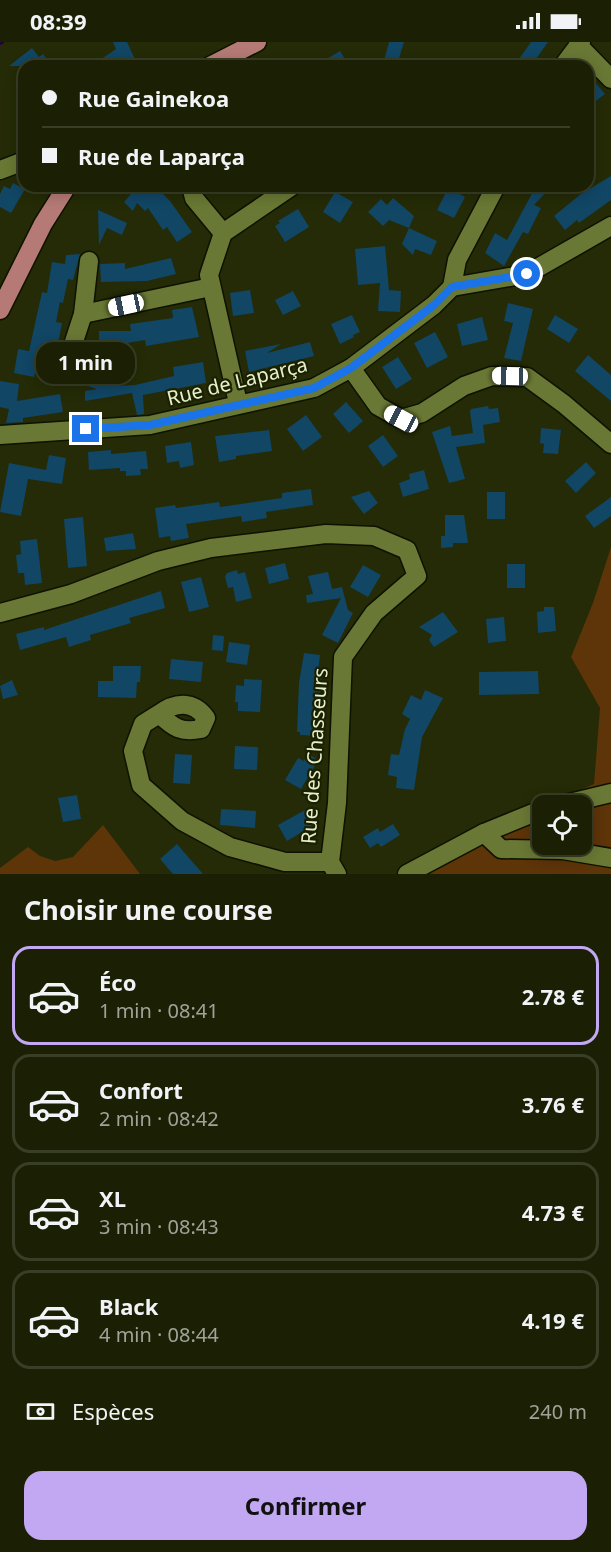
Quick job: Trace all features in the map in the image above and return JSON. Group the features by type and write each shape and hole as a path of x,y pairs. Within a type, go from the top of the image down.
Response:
{"main road":[{"path":"222,60 257,42"},
{"path":"0,310 43,224 63,192"}],"street":[{"path":"567,60 579,43 611,79"},
{"path":"0,170 18,163"},
{"path":"192,192 194,198 223,233"},
{"path":"238,403 209,275 223,233 283,192"},
{"path":"493,192 457,260 452,287 527,274 611,226"},
{"path":"67,363 83,314 89,261"},
{"path":"83,314 211,287"},
{"name":"Rue de Laparça","path":"0,435 150,425 238,403 314,388 351,368 434,305 452,287"},
{"path":"351,368 378,406 401,419 422,413 464,386 492,376 527,377 564,404 611,444"},
{"name":"Rue des Chasseurs","path":"0,614 71,594 158,561 211,548 326,534 374,536 407,550 417,576 374,613 343,657 333,868"},
{"path":"159,714 143,724 133,751 141,785 182,820 230,847 285,862 333,868"},
{"path":"592,798 611,793"},
{"path":"407,874 483,833 532,814"},
{"path":"483,833 501,849 563,850 611,858"}],"shaded area":[{"path":"611,547 611,874 407,874 532,812 532,855 592,855 592,795 569,795 594,784 600,708 571,657 593,603"},
{"path":"103,825 140,874 0,874 0,868 28,847 40,856 55,861 73,857"}],"building":[{"path":"113,42 127,42 135,60 100,60 116,49"},
{"path":"389,42 404,42 399,60 384,60"},
{"path":"531,42 548,42 535,60 518,60"},
{"path":"32,48 39,57 43,54 48,60 18,60 18,66 9,66"},
{"path":"340,51 345,60 325,60"},
{"path":"594,81 605,94 594,102"},
{"path":"611,176 611,200 579,223 577,220 565,230 554,216 581,194 594,192 594,186"},
{"path":"13,183 18,186 18,192 23,192 11,213 0,207 0,194 4,186 10,189"},
{"path":"133,192 161,192 192,232 177,242 167,227 163,230 148,208 145,211 137,203 133,211 124,202"},
{"path":"335,192 353,202 340,223 323,212"},
{"path":"446,192 456,192 465,197 454,218 437,210"},
{"path":"533,192 546,192 534,205 541,208 528,234 523,232 504,266 485,253 495,233 507,240"},
{"path":"393,198 414,216 409,228 389,220 383,226 368,212 381,199 387,205"},
{"path":"298,209 309,227 285,242 275,226 280,223 278,221"},
{"path":"98,210 127,223 122,235 107,228 99,245"},
{"path":"409,228 437,241 431,255 415,249 413,255 402,244"},
{"path":"385,246 389,290 401,291 400,312 378,311 380,283 358,285 355,249"},
{"path":"80,254 73,280 68,279 63,303 60,302 56,322 62,323 56,348 46,346 42,366 37,365 34,377 14,373 18,349 29,351 42,292 47,293 52,262 65,264 66,255"},
{"path":"171,258 176,274 147,281 101,282 100,264 125,263 125,269"},
{"path":"250,290 254,313 233,316 230,293"},
{"path":"293,291 301,306 283,315 275,300"},
{"path":"508,303 533,309 521,361 504,358 513,323 504,321"},
{"path":"192,307 199,337 146,346 145,340 115,345 115,361 95,361 95,346 99,346 99,331 131,331 130,324 173,318 172,310"},
{"path":"352,315 360,332 340,344 331,324"},
{"path":"555,315 578,329 569,343 547,329"},
{"path":"482,317 488,340 462,346 457,324"},
{"path":"435,332 448,357 427,368 414,343"},
{"path":"310,342 314,356 249,372 245,351 281,344 267,353"},
{"path":"588,355 611,375 611,401 575,371"},
{"path":"398,357 412,379 396,389 382,367"},
{"path":"203,362 206,383 143,395 144,414 137,415 132,393 85,401 85,391 97,389 82,384 114,379 116,386 135,385 174,376 173,367"},
{"path":"0,381 19,384 17,401 60,394 63,412 23,418 23,422 6,423 9,409 0,407"},
{"path":"346,402 363,421 349,433 333,414"},
{"path":"488,406 489,409 498,408 500,422 483,425 485,443 456,447 465,479 449,483 432,432 450,426 452,436 473,433 471,409"},
{"path":"306,415 322,437 303,451 287,429"},
{"path":"541,428 561,430 558,454 543,453 544,444 540,443"},
{"path":"269,430 272,451 236,456 236,459 219,462 215,436"},
{"path":"383,435 398,456 383,467 368,446"},
{"path":"191,442 194,465 180,468 179,461 167,463 165,446"},
{"path":"111,450 111,454 146,451 148,469 140,469 141,475 126,476 126,471 120,471 120,468 89,470 88,452"},
{"path":"49,455 66,458 62,484 28,479 21,516 0,512 9,463 46,470"},
{"path":"586,462 596,473 576,493 565,481"},
{"path":"424,470 429,489 403,497 399,483 410,479 409,474"},
{"path":"311,489 313,505 266,512 267,518 242,522 241,516 186,524 189,538 171,541 170,536 159,538 155,508 175,505 176,508 219,502 220,507 282,498 282,493"},
{"path":"369,491 378,503 364,514 351,497"},
{"path":"487,492 505,492 505,519 487,519"},
{"path":"611,497 611,516 594,528 585,516"},
{"path":"445,515 464,515 468,543 453,543 453,547 441,548 441,536 445,536"},
{"path":"83,517 87,566 68,568 64,519"},
{"path":"133,533 136,549 106,551 104,538"},
{"path":"37,539 42,583 25,585 24,573 18,573 16,555 21,554 20,541"},
{"path":"285,563 289,579 269,584 265,568"},
{"path":"507,564 525,564 525,588 507,588"},
{"path":"363,565 381,575 368,597 350,587"},
{"path":"237,570 238,574 245,572 252,598 236,602 233,587 228,588 225,577 227,573"},
{"path":"328,572 332,589 342,587 348,610 353,613 338,643 322,635 341,598 307,603 306,595 313,594 308,576"},
{"path":"201,577 209,607 189,612 181,582"},
{"path":"161,591 165,608 129,618 131,623 90,635 91,640 69,647 66,637 20,650 16,634 44,627 44,630"},
{"path":"544,607 554,607 556,631 538,633 537,612 544,611"},
{"path":"443,612 458,632 434,647 429,640 432,635 419,627"},
{"path":"504,617 506,641 488,643 486,619"},
{"path":"213,635 224,636 223,651 212,650"},
{"path":"229,642 250,645 247,665 226,662"},
{"path":"304,653 320,655 318,736 300,735 300,732 297,732 299,683"},
{"path":"171,659 203,662 201,682 169,679"},
{"path":"113,666 141,666 136,698 98,697 98,681 113,681"},
{"path":"538,671 539,694 479,695 479,672"},
{"path":"244,679 262,680 260,712 238,711 238,702 235,702 236,685 244,686"},
{"path":"12,680 18,695 3,699 0,686"},
{"path":"425,690 443,698 422,737 414,790 396,788 397,777 388,775 391,754 399,755 405,729 410,719 402,714 411,695 421,700"},
{"path":"235,746 258,747 257,770 234,769"},
{"path":"175,754 192,755 190,784 173,783"},
{"path":"308,754 318,760 301,789 285,780 298,758 304,761"},
{"path":"77,795 81,819 63,822 58,798"},
{"path":"221,809 256,811 255,828 220,825"},
{"path":"305,810 314,825 287,841 278,825"},
{"path":"393,824 400,835 381,847 378,843 370,848 363,837 378,828 380,832"},
{"path":"177,844 203,874 173,874 160,859"}],"route":[{"path":"86,429 150,425 238,403 314,388 351,368 434,305 452,287 527,274"}]}
